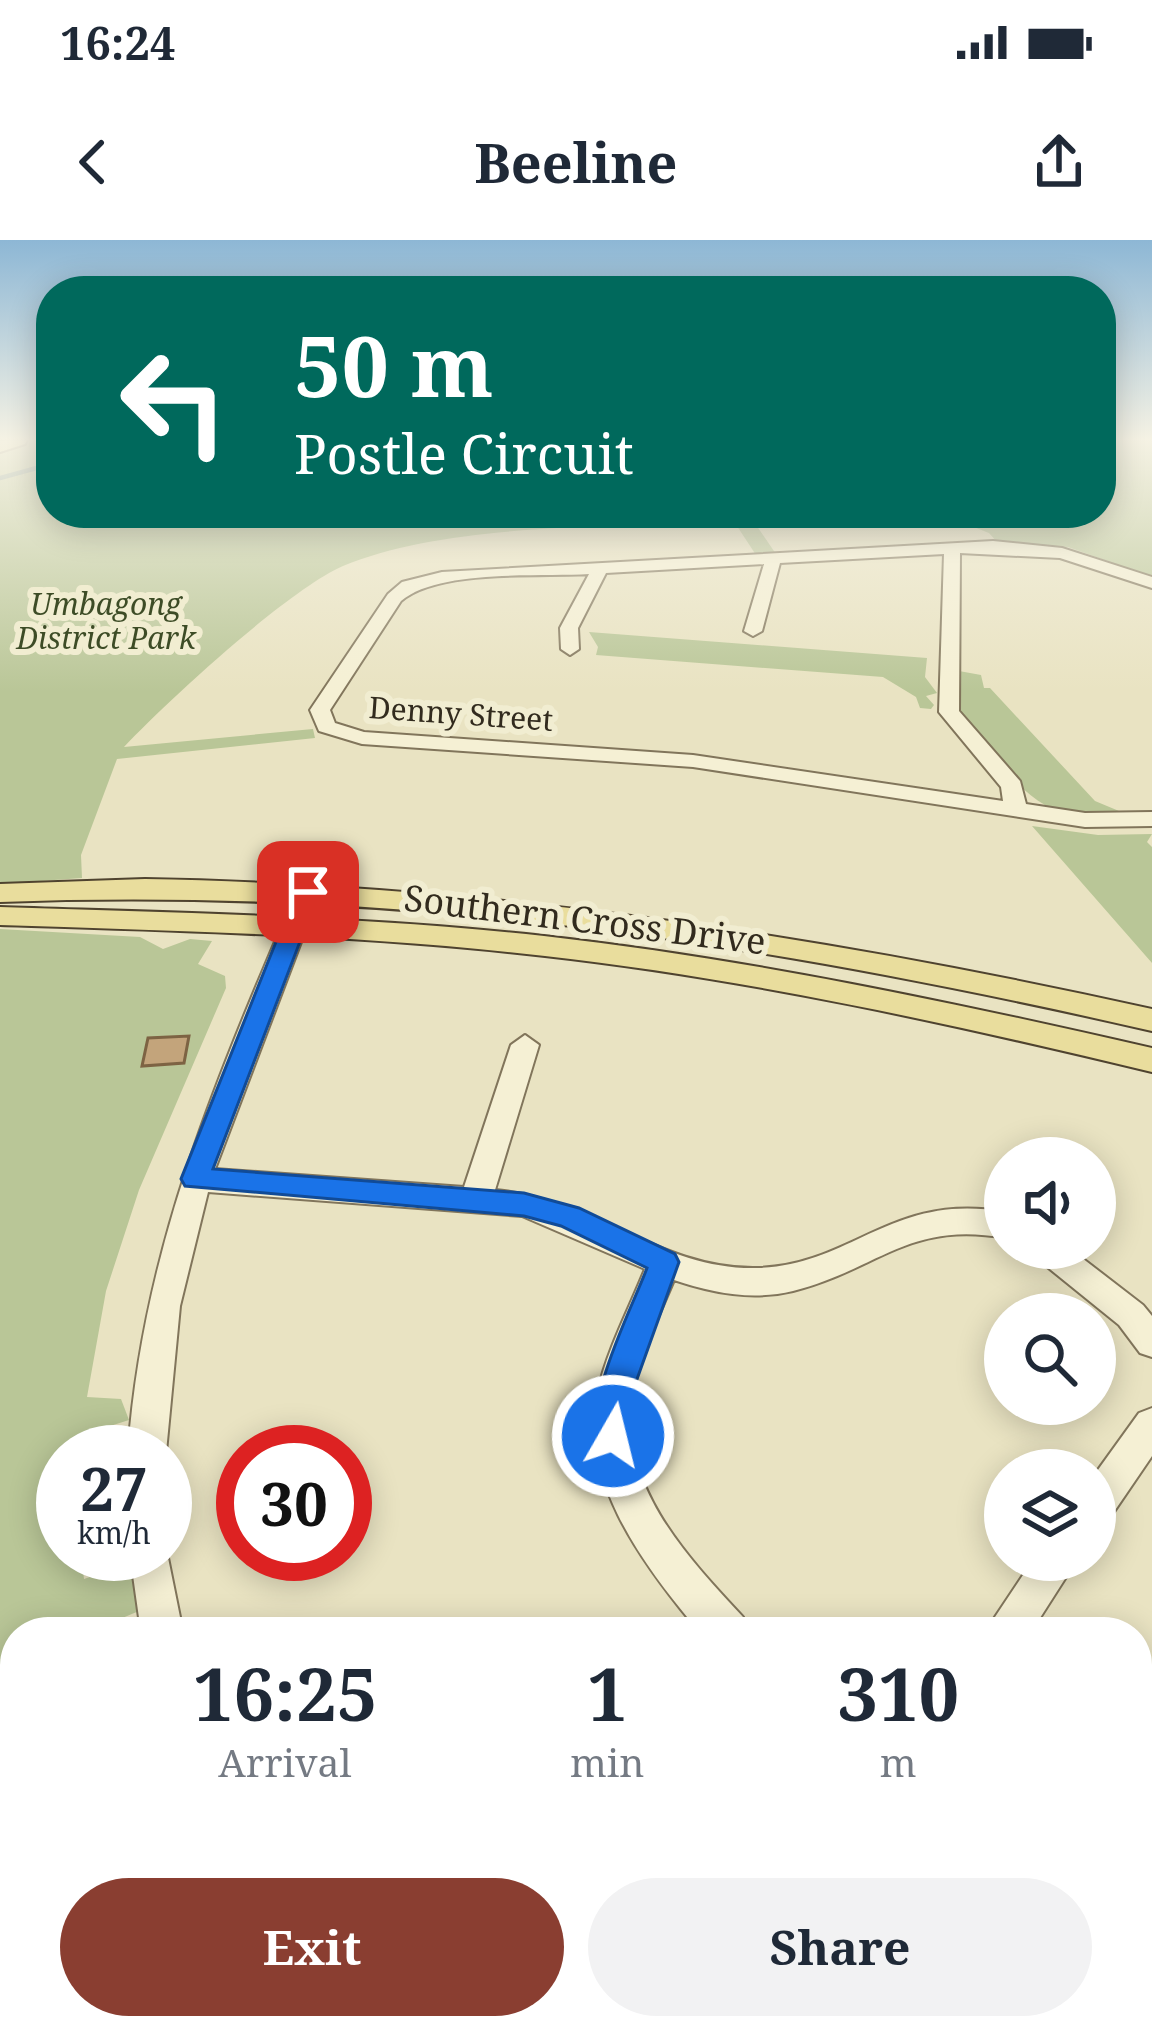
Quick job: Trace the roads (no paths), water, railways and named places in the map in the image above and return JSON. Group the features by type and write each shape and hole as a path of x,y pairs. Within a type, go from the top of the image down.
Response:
{"main road":[{"name":"Southern Cross Drive","path":"0,893 156,888 308,892 685,930 911,969 1152,1020"},
{"name":"Southern Cross Drive","path":"0,916 294,925 545,946 887,1002 1152,1060"},
{"path":"675,965 685,930"}],"street":[{"name":"Denny Street","path":"1152,583 1062,553 952,548 442,577 408,586 382,616 322,705 320,718 338,733 362,738 693,761 1085,820 1152,819"},
{"path":"952,548 956,558 946,698 960,728 1012,786 1016,810"},
{"path":"753,631 774,569 770,558"},
{"path":"570,649 569,628 598,576 596,568"},
{"path":"148,1425 160,1294 195,1179 308,892"},
{"path":"476,1199 525,1045"},
{"path":"195,1179 476,1199 568,1216 697,1275 761,1282 822,1267 932,1218 984,1219"},
{"path":"664,1262 616,1393 616,1461 659,1544 716,1617"},
{"path":"1073,1269 1131,1315 1152,1342"},
{"path":"1116,1476 1152,1425"},
{"path":"154,1581 160,1617"},
{"path":"1017,1617 1042,1581"}],"park label":[{"name":"Umbagong District Park","path":"106,620"}]}
